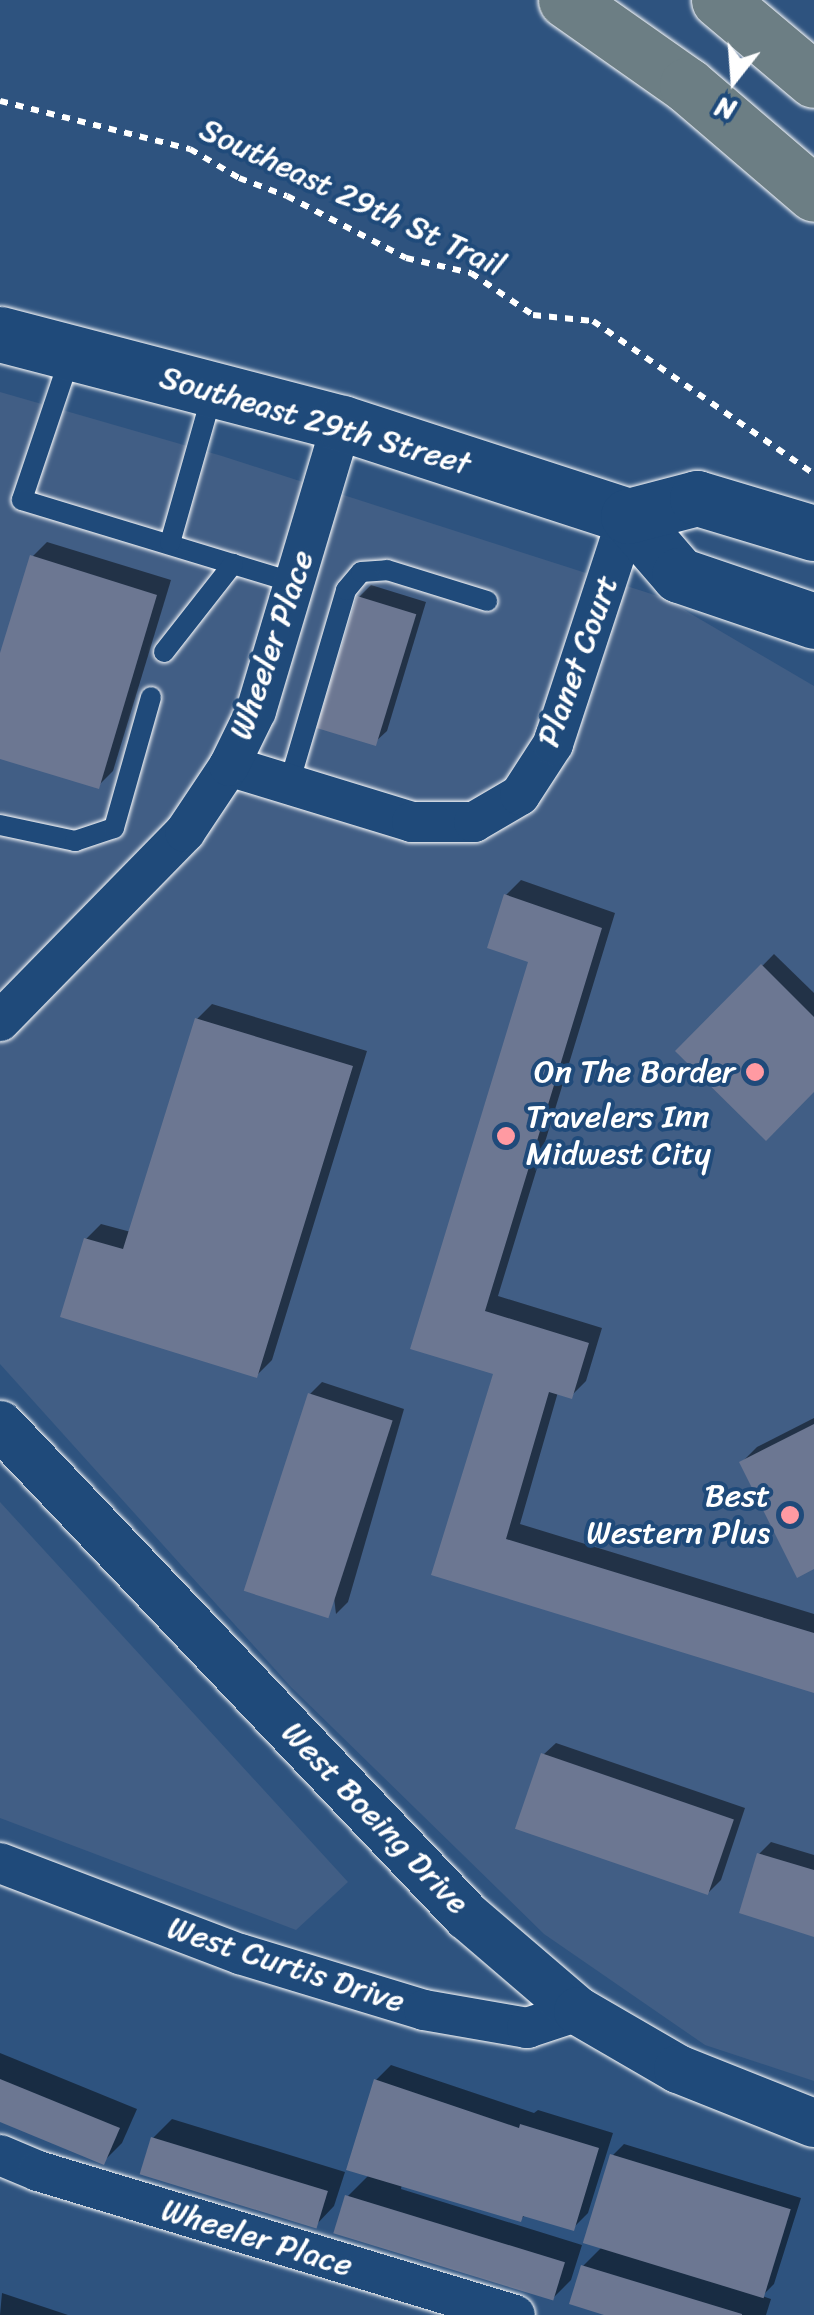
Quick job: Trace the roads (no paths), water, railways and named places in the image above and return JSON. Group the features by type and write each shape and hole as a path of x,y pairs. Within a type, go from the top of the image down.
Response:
{"highway":[{"path":"566,0 687,85 814,194"},
{"path":"719,0 814,80"}],"main road":[{"name":"Southeast 29th Street","path":"0,334 342,423 628,516"},
{"path":"814,533 697,498 628,516 679,575 814,621"}],"street":[{"name":"Wheeler Place","path":"0,1021 185,832 229,766 256,710 342,423"},
{"name":"Planet Court","path":"229,766 412,822 474,822 520,795 554,744 628,516"},
{"name":"West Boeing Drive","path":"0,1426 467,1916 578,2011 678,2069 814,2123"},
{"name":"West Curtis Drive","path":"0,1863 240,1954 424,2010 527,2028 578,2011"},
{"name":"Wheeler Place","path":"0,2155 38,2172 516,2315"}],"lane":[{"path":"72,352 22,500 296,584"},
{"path":"170,543 213,390"},
{"path":"164,652 233,564"},
{"path":"289,784 346,590 360,572 387,570 487,601"},
{"path":"0,825 75,841 114,828 151,697"}],"place":[{"name":"On The Border","path":"755,1072"},
{"name":"Travelers Inn Midwest City","path":"506,1136"},
{"name":"Best Western Plus","path":"790,1515"}]}
